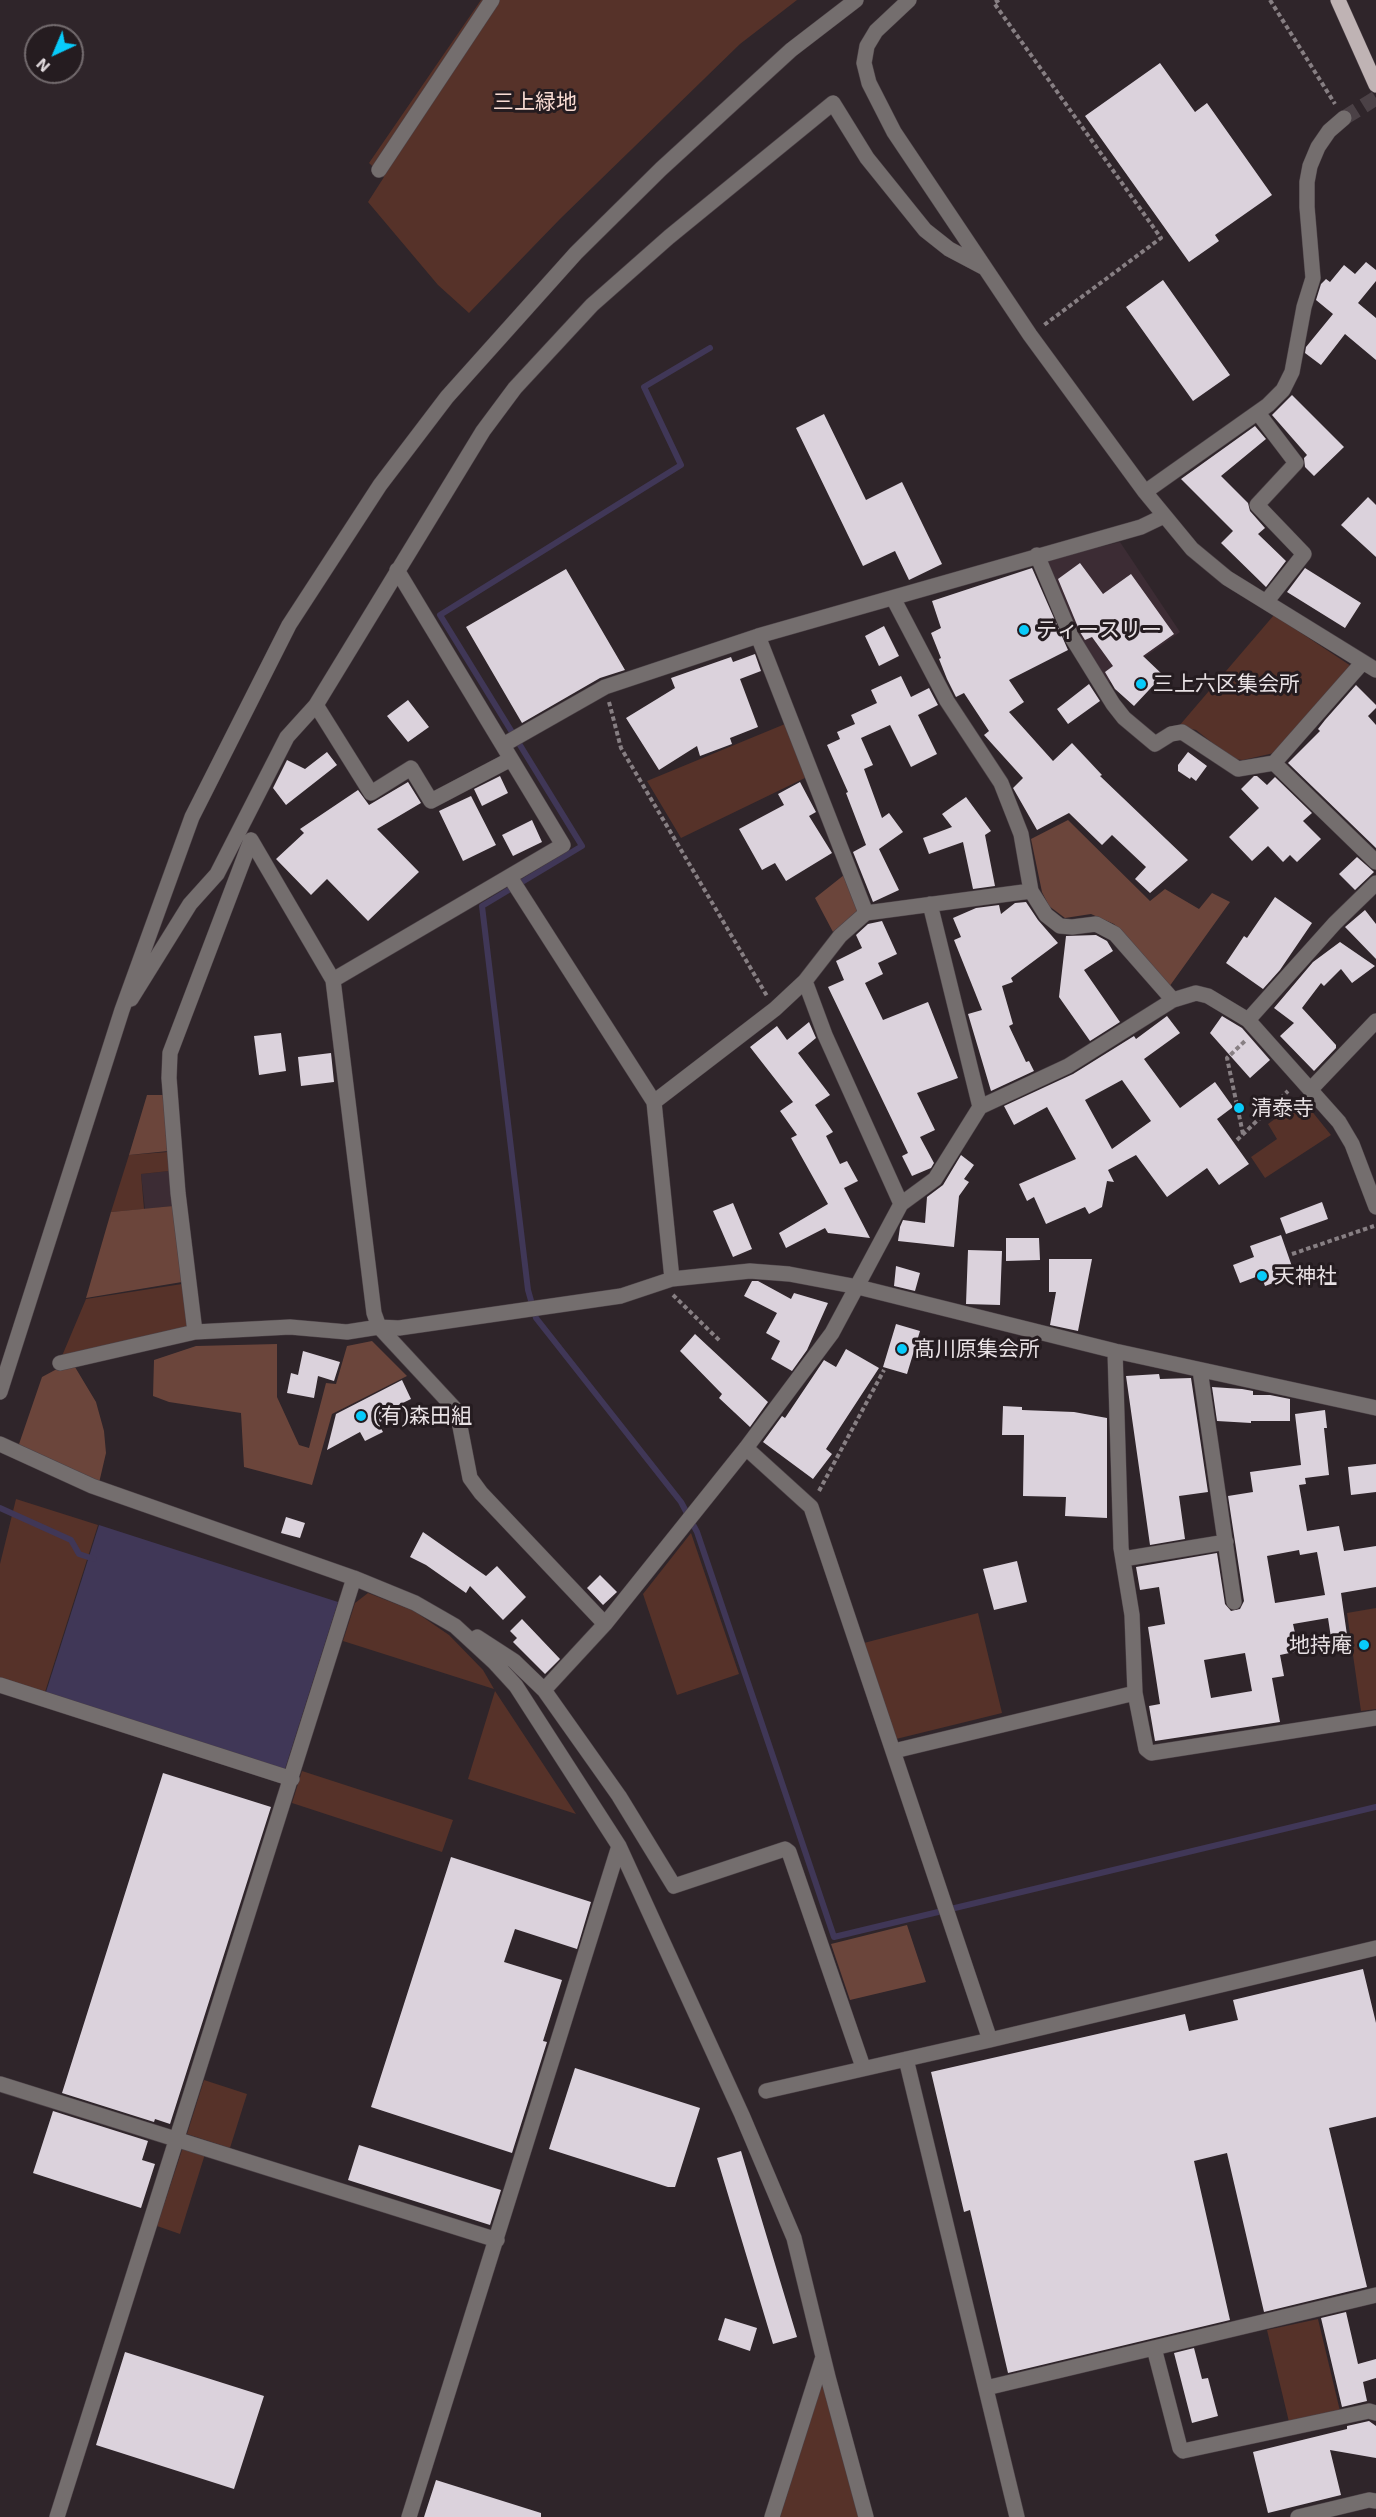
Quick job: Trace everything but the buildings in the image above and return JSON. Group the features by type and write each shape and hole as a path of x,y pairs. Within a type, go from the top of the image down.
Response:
{"main road":[{"path":"1338,0 1376,85"}],"street":[{"path":"379,170 492,0"},
{"path":"0,1392 122,1011 192,817 290,625 380,485 447,397 576,254 661,169 791,50 856,0"},
{"path":"909,0 876,31 867,46 864,63 869,83 894,132 1030,335 1145,492 1192,549 1227,578 1376,670"},
{"path":"122,1011 139,990 190,904 217,874 287,737 316,705 483,431 509,397 592,305 669,237 833,103 867,158 926,230 949,249 983,267"},
{"path":"1145,492 1258,413 1283,390 1292,372 1304,307 1313,278 1307,207 1310,165 1329,131 1344,118"},
{"path":"1258,413 1296,463 1257,505 1305,554 1266,602"},
{"path":"503,745 605,687 758,636 1142,527 1164,516"},
{"path":"1037,555 1071,636 1113,704 1124,718 1155,744 1171,734 1182,732 1238,769 1274,763 1363,662"},
{"path":"333,980 562,845 397,570"},
{"path":"893,598 947,701 1001,783 1021,834 1031,891 1046,915 1060,926 1096,924 1115,934 1173,1000"},
{"path":"758,636 866,913"},
{"path":"316,705 370,793 411,768 431,801 511,759"},
{"path":"1274,763 1376,862"},
{"path":"195,1332 178,1192 169,1078 170,1053 251,840 333,980 374,1313 379,1327 457,1411 470,1478 481,1493 605,1624"},
{"path":"510,877 654,1102 672,1286"},
{"path":"1250,1027 1335,923 1376,883"},
{"path":"654,1102 775,1009 804,981 840,936 866,913 1031,891"},
{"path":"930,904 980,1107"},
{"path":"804,981 825,1035 901,1204"},
{"path":"544,1690 605,1624 746,1448 832,1333 901,1204 935,1179 980,1107 1068,1066 1173,1000 1196,993 1209,996 1250,1027 1311,1089 1338,1122 1352,1144 1376,1208"},
{"path":"1311,1089 1376,1021"},
{"path":"60,1363 195,1332 290,1328 347,1332 379,1327 399,1328 621,1296 750,1271 789,1274 858,1287 1115,1351 1376,1408"},
{"path":"1115,1351 1123,1559 1132,1615 1135,1693 1146,1749 1151,1753 1376,1718"},
{"path":"1200,1370 1234,1602"},
{"path":"0,1444 92,1486 354,1578 415,1603 479,1638 514,1661 544,1690 619,1796 674,1886 785,1849 789,1852 863,2067"},
{"path":"746,1448 811,1507 990,2040"},
{"path":"1123,1559 1226,1542"},
{"path":"57,2517 354,1578"},
{"path":"455,1626 516,1686 619,1846 742,2115 794,2238 866,2517"},
{"path":"0,1684 292,1779"},
{"path":"894,1751 1135,1693"},
{"path":"409,2517 619,1846"},
{"path":"766,2091 1376,1948"},
{"path":"906,2059 1017,2517"},
{"path":"0,2084 497,2240"},
{"path":"986,2388 1376,2295"},
{"path":"1154,2348 1180,2448 1183,2451 1369,2411 1376,2413"},
{"path":"772,2517 824,2356"},
{"path":"1298,2517 1369,2500 1376,2501"}],"path":[{"path":"999,0 994,3 1161,238 1030,335"},
{"path":"1270,0 1344,118"},
{"path":"605,687 621,748 775,1009"},
{"path":"1243,1134 1227,1058 1250,1027"},
{"path":"1237,1140 1289,1090"},
{"path":"1292,1254 1374,1226"},
{"path":"672,1286 720,1341"},
{"path":"811,1507 884,1370"}],"shaded area":[{"path":"1120,542 1180,632 1107,684 1077,633 1047,560"},
{"path":"1068,820 1150,901 1165,889 1199,909 1212,893 1230,902 1169,987 1114,924 1091,914 1065,918 1049,906 1042,892 1031,839"},
{"path":"844,875 859,911 833,932 815,898"},
{"path":"147,1095 164,1095 168,1151 129,1155"},
{"path":"169,1171 173,1206 145,1209 141,1174"},
{"path":"173,1206 182,1282 86,1298 111,1212"},
{"path":"372,1341 407,1376 332,1414 312,1485 244,1467 241,1413 169,1402 153,1396 154,1360 196,1346 277,1344 277,1397 299,1445 309,1448 326,1383 336,1384 347,1346"},
{"path":"75,1367 96,1402 104,1431 106,1453 99,1483 18,1447 42,1377 55,1370"},
{"path":"99,1525 338,1602 285,1769 46,1692"},
{"path":"907,1925 926,1982 850,2000 831,1944"}],"green space":[{"name":"三上緑地","path":"481,0 797,0 740,44 560,219 469,313 438,285 368,202 384,177 369,163"},
{"path":"1274,615 1351,666 1274,753 1243,760 1233,759 1196,730 1179,726"},
{"path":"785,724 807,777 681,838 647,781"},
{"path":"1302,1099 1331,1135 1265,1178 1251,1157 1277,1139 1268,1124"},
{"path":"168,1152 169,1171 141,1174 144,1209 111,1212 129,1155"},
{"path":"182,1284 189,1327 62,1356 86,1299"},
{"path":"16,1499 98,1525 45,1692 0,1678 0,1564"},
{"path":"691,1533 739,1674 677,1695 643,1594"},
{"path":"368,1593 414,1611 449,1635 483,1670 494,1689 343,1641 355,1603"},
{"path":"1376,1608 1376,1709 1361,1711 1347,1613"},
{"path":"978,1613 1002,1713 896,1739 864,1643"},
{"path":"495,1691 576,1814 468,1779"},
{"path":"302,1771 453,1820 442,1852 292,1803"},
{"path":"204,2080 247,2094 230,2148 187,2134"},
{"path":"183,2147 205,2154 180,2234 157,2226"},
{"path":"1318,2319 1340,2411 1289,2422 1267,2330"},
{"path":"823,2381 860,2517 780,2517"}],"waterway":[{"path":"710,348 644,387 681,465 440,615 582,846 482,906 528,1290 536,1318 681,1502 697,1532 834,1937 1376,1807"},
{"path":"0,1508 71,1540 79,1554 94,1559"}],"tunnel":[{"path":"1344,118 1376,98"}],"place":[{"name":"ティースリー","path":"1024,630"},
{"name":"三上六区集会所","path":"1141,684"},
{"name":"清泰寺","path":"1239,1108"},
{"name":"天神社","path":"1262,1276"},
{"name":"髙川原集会所","path":"902,1349"},
{"name":"(有)森田組","path":"361,1416"},
{"name":"地持庵","path":"1364,1645"}]}
